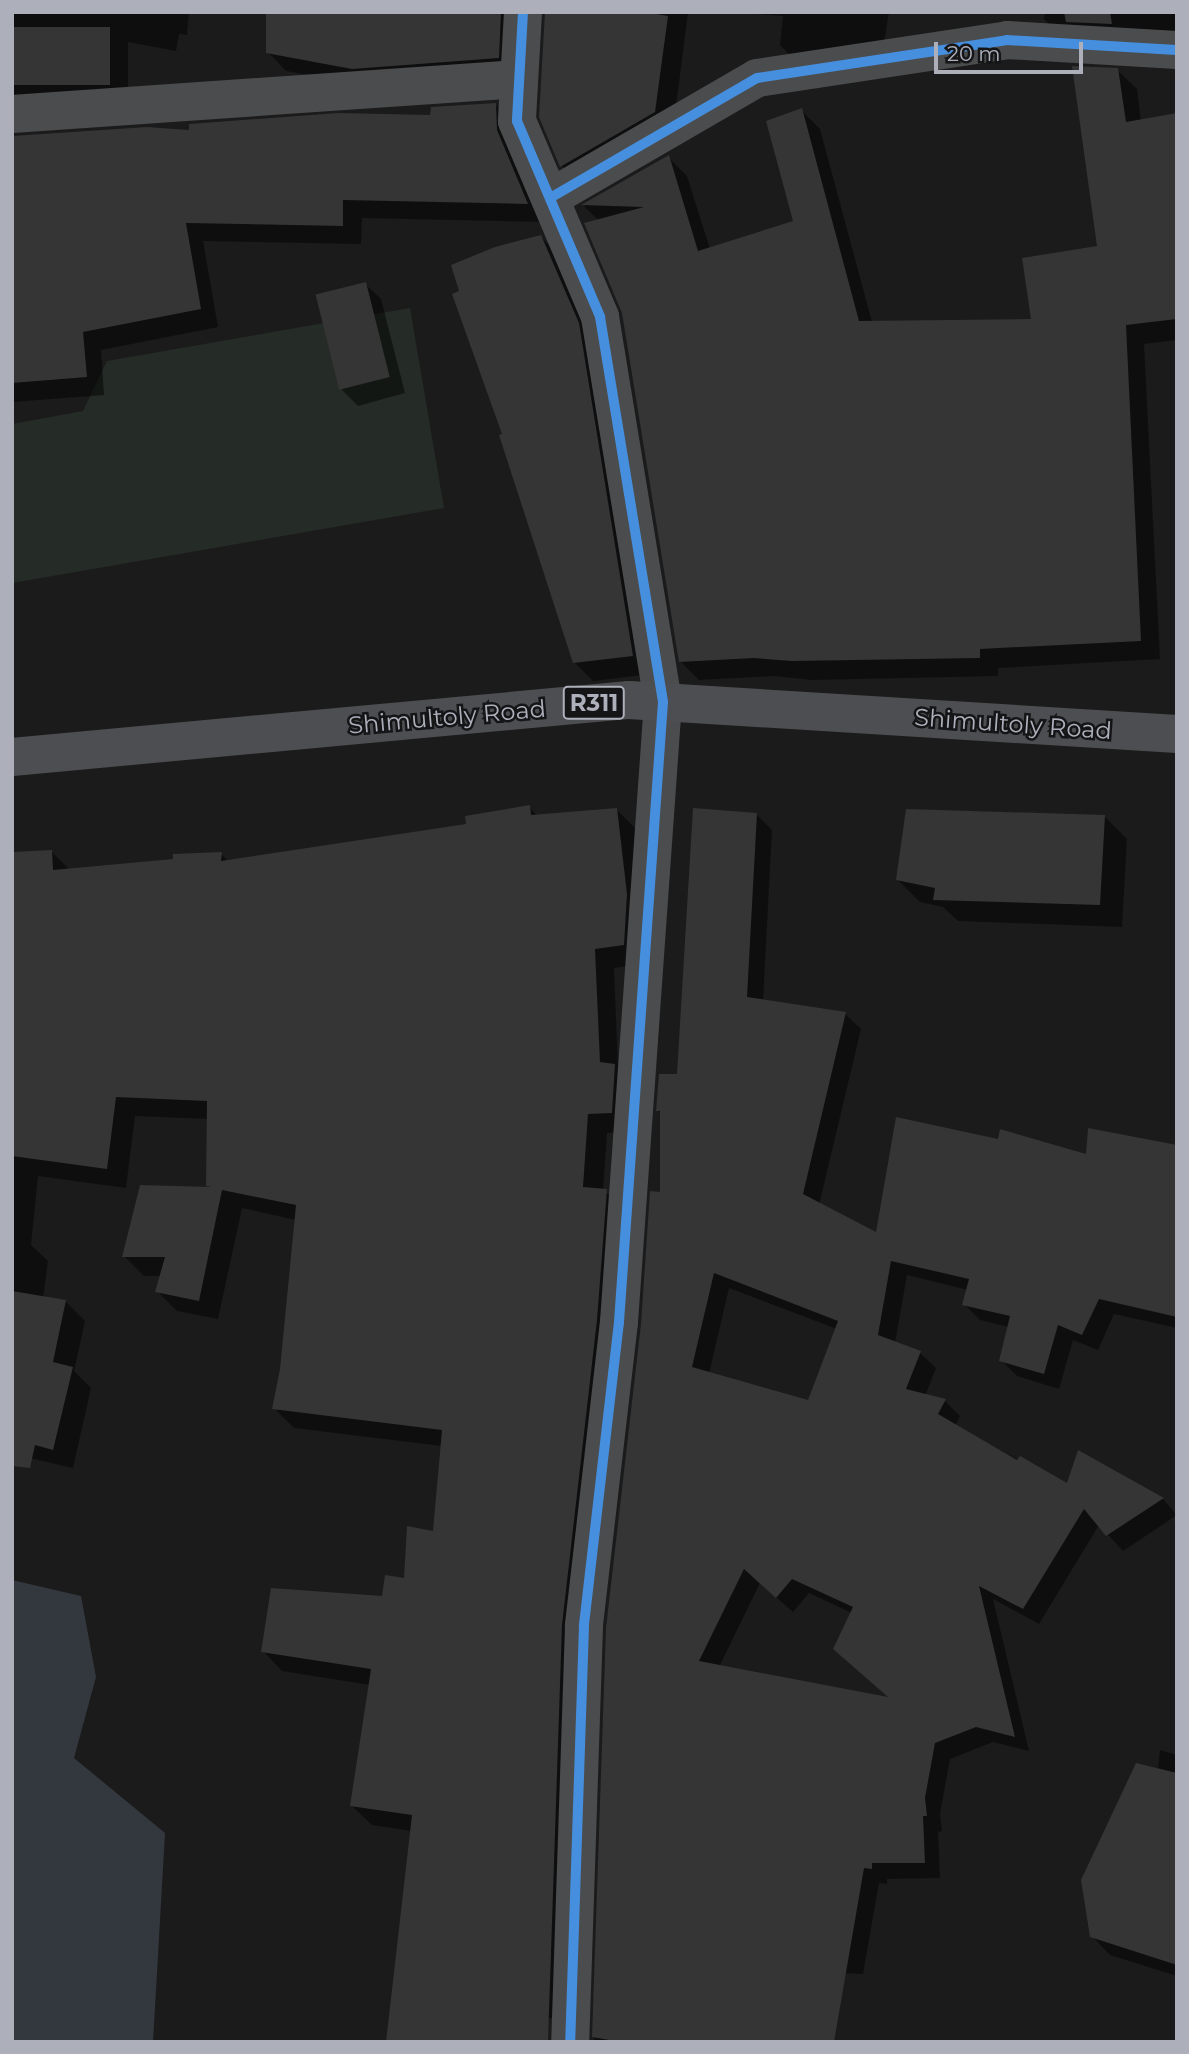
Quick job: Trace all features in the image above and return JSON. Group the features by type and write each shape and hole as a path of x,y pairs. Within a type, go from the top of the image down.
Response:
{"main road":[{"name":"Shimultoly Road","path":"12,757 629,700 1177,734"}],"street":[{"path":"523,12 517,121 600,317 663,702 620,1322 584,1626 570,2042"},
{"path":"550,198 757,78 1007,40 1177,50"},
{"path":"12,114 519,79"}],"shaded area":[{"path":"410,308 444,508 12,583 12,424 83,411 107,361"},
{"path":"12,1580 81,1596 96,1677 74,1758 165,1833 153,2042 12,2042"}],"building":[{"path":"266,12 501,12 499,58 352,69 266,53"},
{"path":"545,12 645,12 668,16 655,112 560,167 539,117"},
{"path":"1064,12 1110,12 1112,24 1066,22"},
{"path":"12,27 110,27 110,85 12,85"},
{"path":"1072,66 1118,68 1126,122 1177,113 1177,319 1126,325 1141,641 980,649 980,658 792,661 754,658 679,662 622,313 584,223 644,207 581,205 669,155 698,251 793,221 766,121 802,108 859,321 1031,319 1022,258 1097,246"},
{"path":"496,103 497,130 528,204 343,200 343,226 186,223 201,309 83,332 87,377 12,383 12,136 147,127 189,130 189,124 338,113 430,115 431,107"},
{"path":"541,235 579,323 633,656 573,663 499,435 502,434 452,294 459,291 451,265 495,247"},
{"path":"366,282 390,377 339,390 316,295"},
{"path":"530,805 531,815 617,808 627,894 624,945 595,949 600,1062 615,1064 612,1113 588,1114 583,1187 607,1189 597,1320 562,1625 548,2042 386,2042 412,1815 350,1806 371,1669 261,1652 271,1588 382,1596 385,1575 404,1578 407,1526 433,1531 442,1430 272,1409 280,1369 296,1205 222,1190 199,1301 155,1292 165,1257 122,1257 140,1185 211,1187 206,1186 207,1101 116,1097 107,1169 12,1156 12,852 52,850 53,870 173,859 173,854 222,852 221,861 466,824 465,816"},
{"path":"693,808 757,813 747,997 846,1012 803,1194 876,1232 896,1117 998,1139 1000,1129 1086,1154 1088,1128 1177,1145 1177,1317 1099,1299 1082,1335 1058,1325 1044,1374 999,1361 1010,1316 962,1305 969,1279 891,1261 878,1335 921,1351 906,1389 946,1399 938,1414 1017,1460 1020,1456 1067,1483 1078,1450 1164,1498 1106,1536 1084,1509 1023,1609 979,1586 1015,1737 976,1727 935,1743 925,1798 927,1816 923,1816 925,1863 872,1863 872,1869 864,1868 834,2042 621,2042 592,2037 606,1628 641,1324 650,1191 660,1192 660,1111 656,1111 659,1074 677,1074","holes":["714,1273 838,1321 808,1400 692,1367","744,1569 776,1598 792,1579 853,1607 833,1649 888,1697 699,1661"]},
{"path":"906,809 1105,815 1100,905 933,900 935,888 896,880"},
{"path":"12,1291 66,1300 53,1362 73,1367 53,1450 35,1445 30,1468 12,1466"},
{"path":"1136,1763 1177,1773 1177,1965 1090,1937 1081,1880"}],"cycle path":[{"path":"523,12 517,121 600,317 663,702 619,1322 584,1626 570,2042"},
{"path":"550,198 757,78 1007,40 1177,50"}]}
